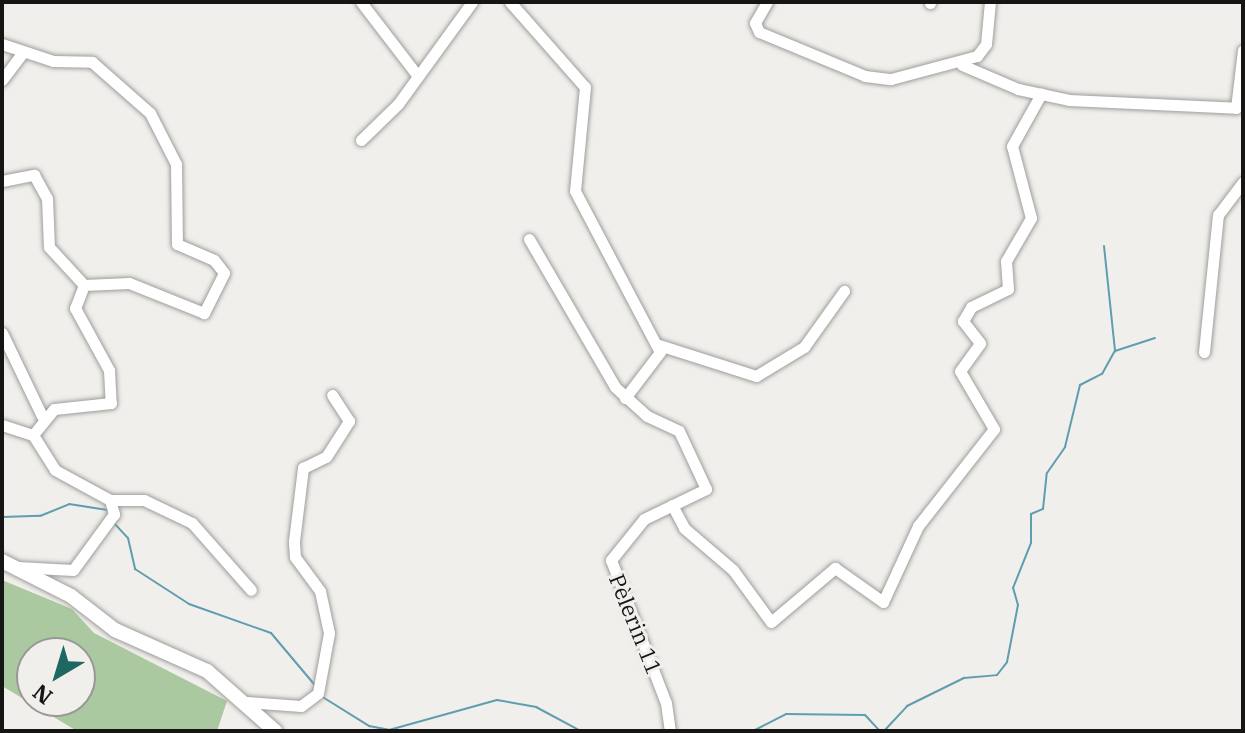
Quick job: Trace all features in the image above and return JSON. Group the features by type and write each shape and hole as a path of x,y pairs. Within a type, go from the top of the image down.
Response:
{"main road":[{"path":"2,561 17,567 115,630 207,671 247,702 275,731"}],"street":[{"path":"361,2 417,75"},
{"path":"361,140 417,75 472,2"},
{"path":"510,2 585,87 575,191 659,345 659,361 625,398 529,239"},
{"path":"767,2 756,29 797,49 877,78 962,65 1041,94 1240,107 1243,50"},
{"path":"962,65 986,44 990,2"},
{"path":"2,44 22,53 92,62 150,113 176,164 172,200 177,244 223,268 209,310 197,313 114,280 84,285"},
{"path":"2,80 22,53"},
{"path":"672,505 684,528 733,570 771,622 835,568 883,602 918,526 994,429 960,371 980,343 963,321 971,307 1008,289 1006,261 1031,218 1012,146 1041,94"},
{"path":"2,181 34,175 47,198 49,247 84,285"},
{"path":"1204,352 1218,215 1243,182"},
{"path":"42,416 111,403 109,370 75,308 84,285"},
{"path":"659,345 756,376 804,347 844,291"},
{"path":"2,333 42,416"},
{"path":"247,702 301,706 318,693 329,633 320,591 295,557 294,541 303,468 326,457 349,421 332,395"},
{"name":"Pèlerin 11","path":"625,398 679,431 706,489 672,505 624,536 611,560 666,703 670,731"},
{"path":"33,435 42,416"},
{"path":"2,425 33,435 55,470 110,500 144,500 192,523 251,590"},
{"path":"17,567 73,570 114,514 110,500"}],"green space":[{"path":"2,580 72,609 94,633 227,701 217,731 77,731 54,717 96,717 96,637 16,637 16,694 2,686"}],"waterway":[{"path":"1104,246 1115,351"},
{"path":"884,731 907,706 964,678 997,675 1007,662 1018,605 1013,588 1031,543 1031,514 1043,509 1047,473 1065,447 1080,385 1102,374 1115,351 1155,338"},
{"path":"2,517 40,516 69,504 108,510"},
{"path":"113,522 128,538 135,569 189,604 271,633 314,684"},
{"path":"321,696 369,726 389,730 497,700 536,707 581,731"},
{"path":"753,731 786,714 865,715 880,731"}]}
